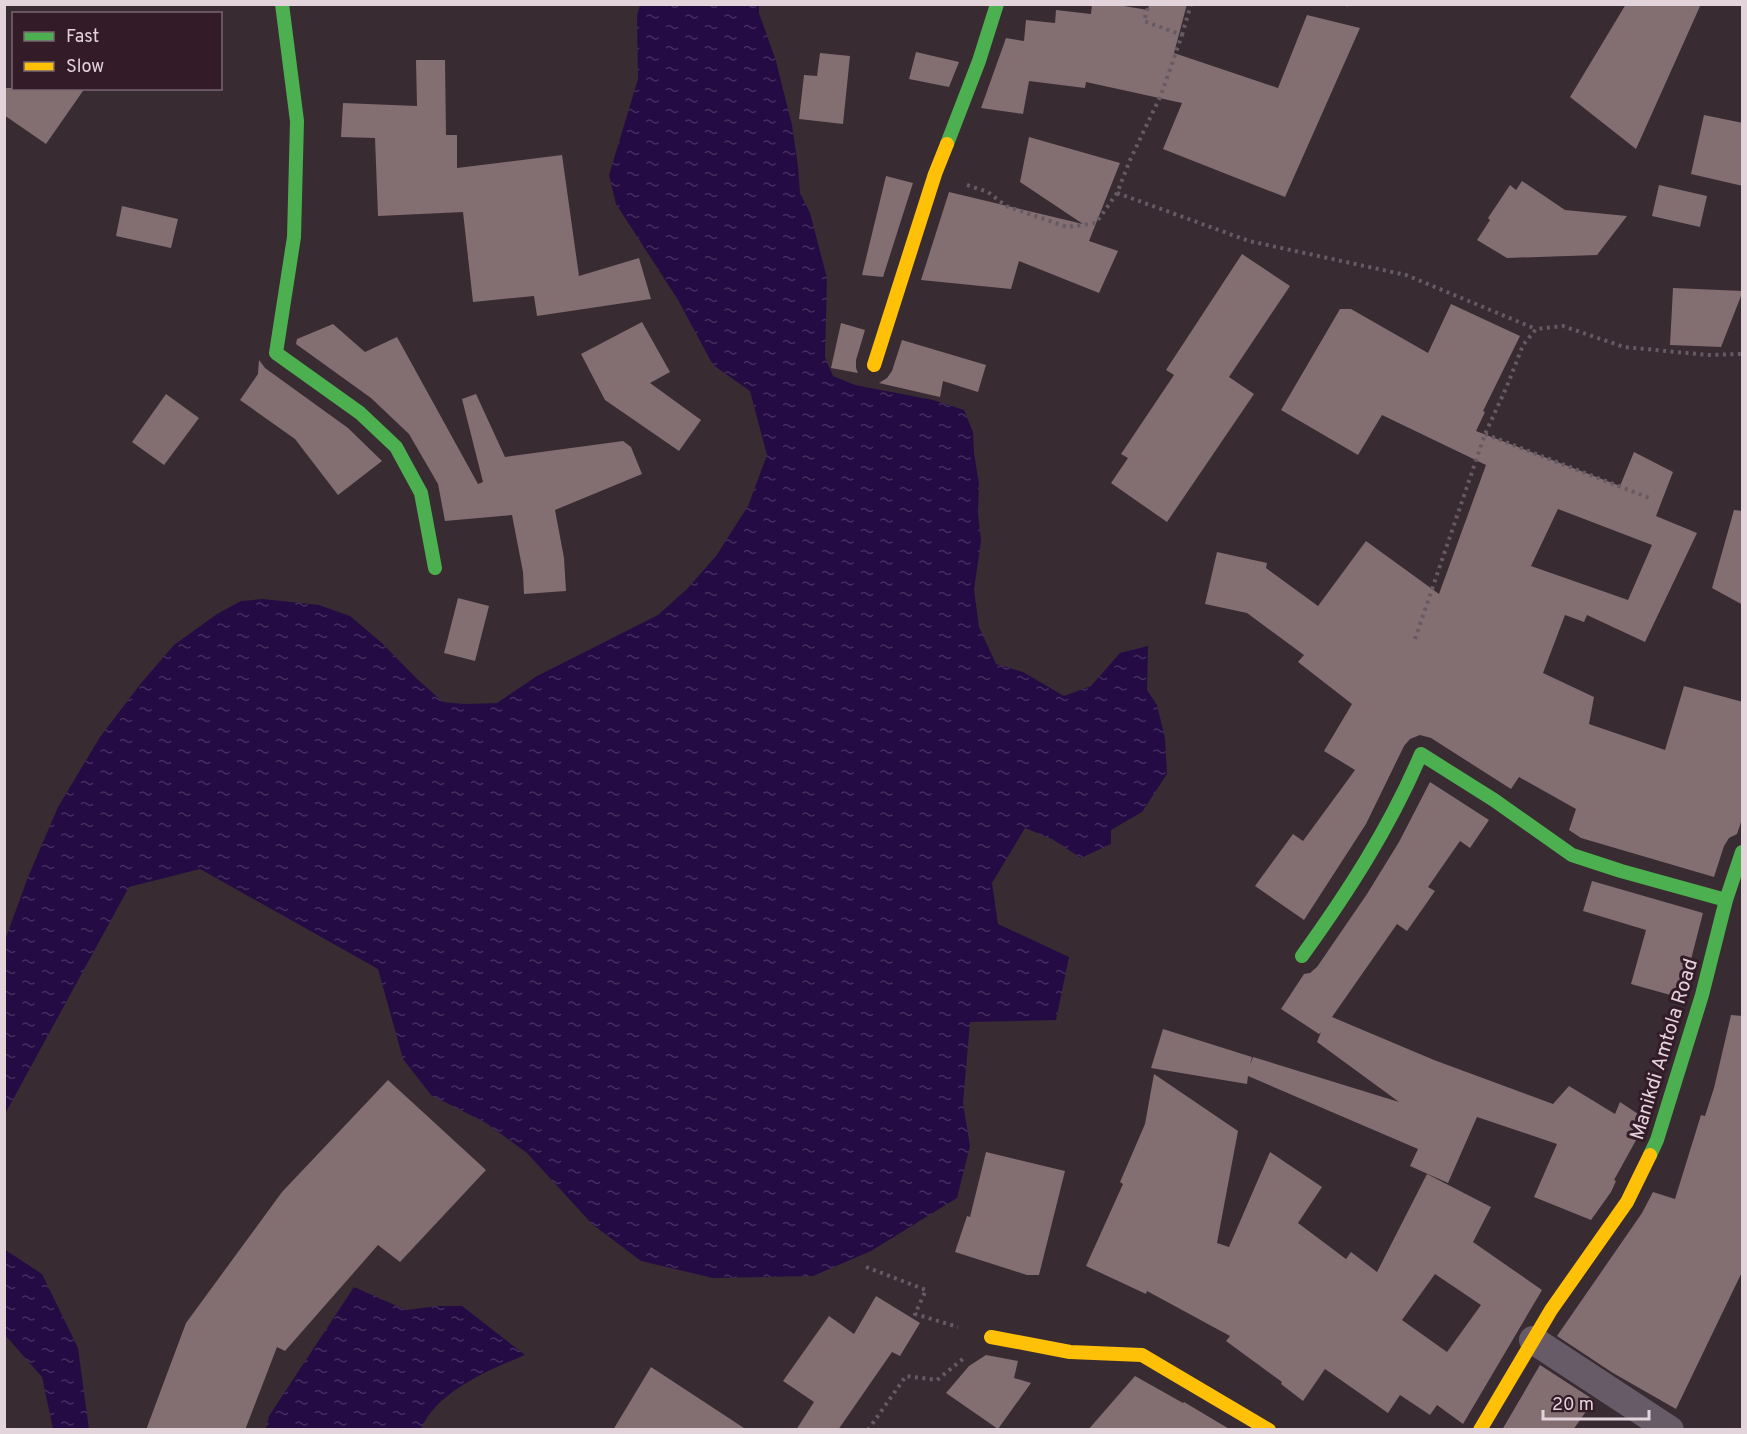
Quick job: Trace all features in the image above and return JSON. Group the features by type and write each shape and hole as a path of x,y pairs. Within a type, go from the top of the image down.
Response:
{"street":[{"path":"282,4 297,121 294,237 276,353 360,413 396,447 421,493 435,568"},
{"path":"874,365 935,174 979,61 997,4"},
{"path":"1302,956 1333,912 1405,793 1421,754 1494,800 1572,855 1726,900"},
{"name":"Manikdi Amtola Road","path":"1480,1430 1551,1310 1627,1202 1657,1140 1702,995 1726,900 1743,852"},
{"path":"991,1337 1070,1352 1142,1354 1269,1430"},
{"path":"1533,1340 1670,1430"}],"path":[{"path":"1149,4 1144,21 1182,35"},
{"path":"935,174 988,192 1006,206 1067,227 1096,223 1117,193 1161,95 1191,4"},
{"path":"1117,193 1249,241 1406,275 1536,328 1563,326 1624,347 1708,355 1743,354"},
{"path":"1415,639 1485,434 1523,345 1536,328"},
{"path":"1485,434 1652,499"},
{"path":"866,1267 926,1290 915,1314 991,1337"},
{"path":"868,1430 906,1376 937,1380 991,1337"}],"water":[{"path":"640,5 759,5 759,13 776,61 792,125 800,193 810,213 827,278 825,357 833,376 855,385 933,400 964,410 973,432 979,484 978,514 981,541 974,590 979,627 996,664 1023,672 1064,696 1091,686 1120,653 1148,646 1147,690 1157,705 1165,738 1167,774 1142,812 1111,830 1111,844 1081,858 1052,839 1025,828 992,883 998,924 1069,957 1056,1020 970,1022 963,1103 970,1146 957,1198 871,1251 813,1276 713,1278 641,1261 592,1224 527,1153 486,1123 431,1095 403,1059 378,969 200,869 129,887 5,1114 5,940 28,877 58,807 100,737 174,645 217,614 241,601 263,599 319,605 350,616 382,643 443,702 497,703 537,676 658,615 687,589 716,556 748,506 767,455 750,391 713,365 678,300 616,204 609,175 638,79 637,16"},
{"path":"4,1249 42,1274 78,1348 89,1429 53,1429 42,1377 5,1335"},
{"path":"354,1287 406,1310 462,1306 525,1355 480,1375 451,1393 429,1416 421,1429 266,1429 269,1416"}],"building":[{"path":"1092,4 1112,4 1148,10 1149,4 1187,4 1174,53 1278,88 1307,15 1360,28 1285,197 1163,149 1182,103 1086,82 1085,88 1029,81 1023,114 981,108 1006,38 1024,41 1026,20 1055,23 1056,10 1091,14"},
{"path":"1626,4 1701,4 1636,149 1570,97"},
{"path":"916,52 959,62 949,87 909,79"},
{"path":"820,53 850,56 843,124 799,119 804,75 817,76"},
{"path":"416,60 445,60 446,135 457,135 457,168 562,155 579,276 639,258 651,299 537,316 534,296 473,302 463,212 378,216 375,138 341,137 343,103 417,106"},
{"path":"4,88 84,90 46,144 4,115"},
{"path":"1704,115 1743,123 1743,186 1691,174"},
{"path":"1029,137 1120,163 1089,241 1118,251 1099,293 1019,261 1011,289 921,280 949,192 1083,224 1020,182"},
{"path":"886,176 913,183 883,277 862,275"},
{"path":"1522,181 1565,210 1627,216 1597,255 1507,258 1477,240 1490,220 1488,218 1510,185 1516,190"},
{"path":"1659,185 1707,196 1700,227 1652,216"},
{"path":"122,206 178,219 171,248 116,236"},
{"path":"1242,254 1290,286 1229,377 1254,394 1167,522 1111,483 1128,458 1121,454 1174,375 1166,370"},
{"path":"1673,288 1743,291 1721,347 1670,345"},
{"path":"1451,304 1520,336 1483,411 1485,412 1476,431 1620,486 1634,452 1673,472 1656,516 1697,533 1645,642 1587,615 1584,622 1565,615 1543,673 1594,697 1589,724 1665,750 1684,686 1743,702 1743,816 1737,834 1729,838 1724,846 1714,877 1581,838 1569,830 1576,809 1519,777 1511,789 1431,738 1420,735 1410,739 1404,746 1366,824 1304,920 1255,886 1293,834 1303,841 1355,770 1324,751 1352,704 1298,662 1304,655 1247,613 1205,604 1217,552 1267,563 1266,568 1318,606 1366,541 1439,594 1486,465 1382,415 1358,455 1281,410 1340,309 1351,309 1428,353","holes":["1558,509 1652,545 1628,600 1531,566"]},
{"path":"642,322 670,372 650,383 701,420 679,451 605,400 581,354"},
{"path":"841,323 865,330 856,360 858,373 831,368"},
{"path":"333,324 365,352 397,337 478,484 483,482 462,399 476,394 505,457 623,441 631,447 642,474 555,510 564,558 566,591 524,594 523,572 512,515 445,521 438,484 409,434 371,398 296,344 297,339"},
{"path":"902,340 986,365 978,392 943,381 940,397 879,383 892,371"},
{"path":"259,360 265,368 348,428 382,461 338,495 295,439 240,400 258,374"},
{"path":"166,394 199,418 164,465 132,442"},
{"path":"1734,510 1743,511 1743,605 1712,588"},
{"path":"458,598 489,606 475,661 444,653"},
{"path":"1430,782 1489,820 1470,848 1460,841 1428,887 1435,891 1407,931 1397,924 1332,1017 1434,1060 1553,1104 1569,1086 1615,1114 1620,1102 1644,1118 1640,1133 1614,1180 1616,1181 1611,1192 1591,1220 1534,1197 1557,1144 1477,1117 1448,1183 1410,1166 1418,1149 1248,1076 1247,1084 1151,1068 1163,1029 1252,1057 1250,1065 1253,1057 1399,1102 1317,1042 1321,1032 1319,1034 1281,1009 1304,974 1310,973 1317,967 1367,894 1399,842"},
{"path":"1592,881 1703,913 1681,998 1631,984 1646,930 1583,911"},
{"path":"1731,1015 1743,1016 1743,1270 1676,1409 1613,1373 1557,1336 1642,1213 1653,1192 1675,1199 1701,1115 1705,1116 1714,1088"},
{"path":"1154,1074 1238,1131 1217,1243 1229,1247 1270,1152 1322,1187 1298,1223 1346,1259 1351,1252 1377,1272 1427,1174 1491,1207 1473,1242 1542,1290 1463,1424 1437,1405 1430,1415 1400,1395 1388,1413 1325,1369 1303,1401 1281,1384 1282,1382 1226,1341 1230,1336 1147,1291 1146,1294 1086,1266 1123,1184 1120,1182 1145,1124","holes":["1435,1274 1481,1305 1447,1352 1402,1320"]},
{"path":"388,1080 486,1170 400,1262 378,1245 285,1351 277,1347 245,1430 146,1430 186,1323 282,1192"},
{"path":"986,1152 1065,1171 1039,1275 1027,1275 955,1252 967,1216 970,1217"},
{"path":"876,1296 920,1323 900,1356 892,1352 838,1430 796,1430 814,1402 783,1381 829,1316 854,1334"},
{"path":"986,1355 1018,1361 1014,1378 1031,1383 998,1429 946,1393 969,1366"},
{"path":"1540,1365 1594,1400 1573,1430 1502,1430"},
{"path":"651,1367 747,1430 613,1430"},
{"path":"1135,1376 1184,1402 1231,1430 1088,1430"}],"traffic: fast":[{"path":"282,4 297,121 294,237 276,353 360,413 396,447 421,493 435,568"},
{"path":"947,144 979,61 997,4"},
{"path":"1302,956 1336,908 1382,833 1421,754 1494,800 1572,855 1726,900"},
{"path":"1650,1155 1657,1140 1702,995 1726,900 1742,852"}],"traffic: slow":[{"path":"874,365 935,174 947,144"},
{"path":"1480,1430 1551,1310 1627,1202 1650,1155"},
{"path":"991,1337 1070,1352 1142,1355 1269,1430"}]}
